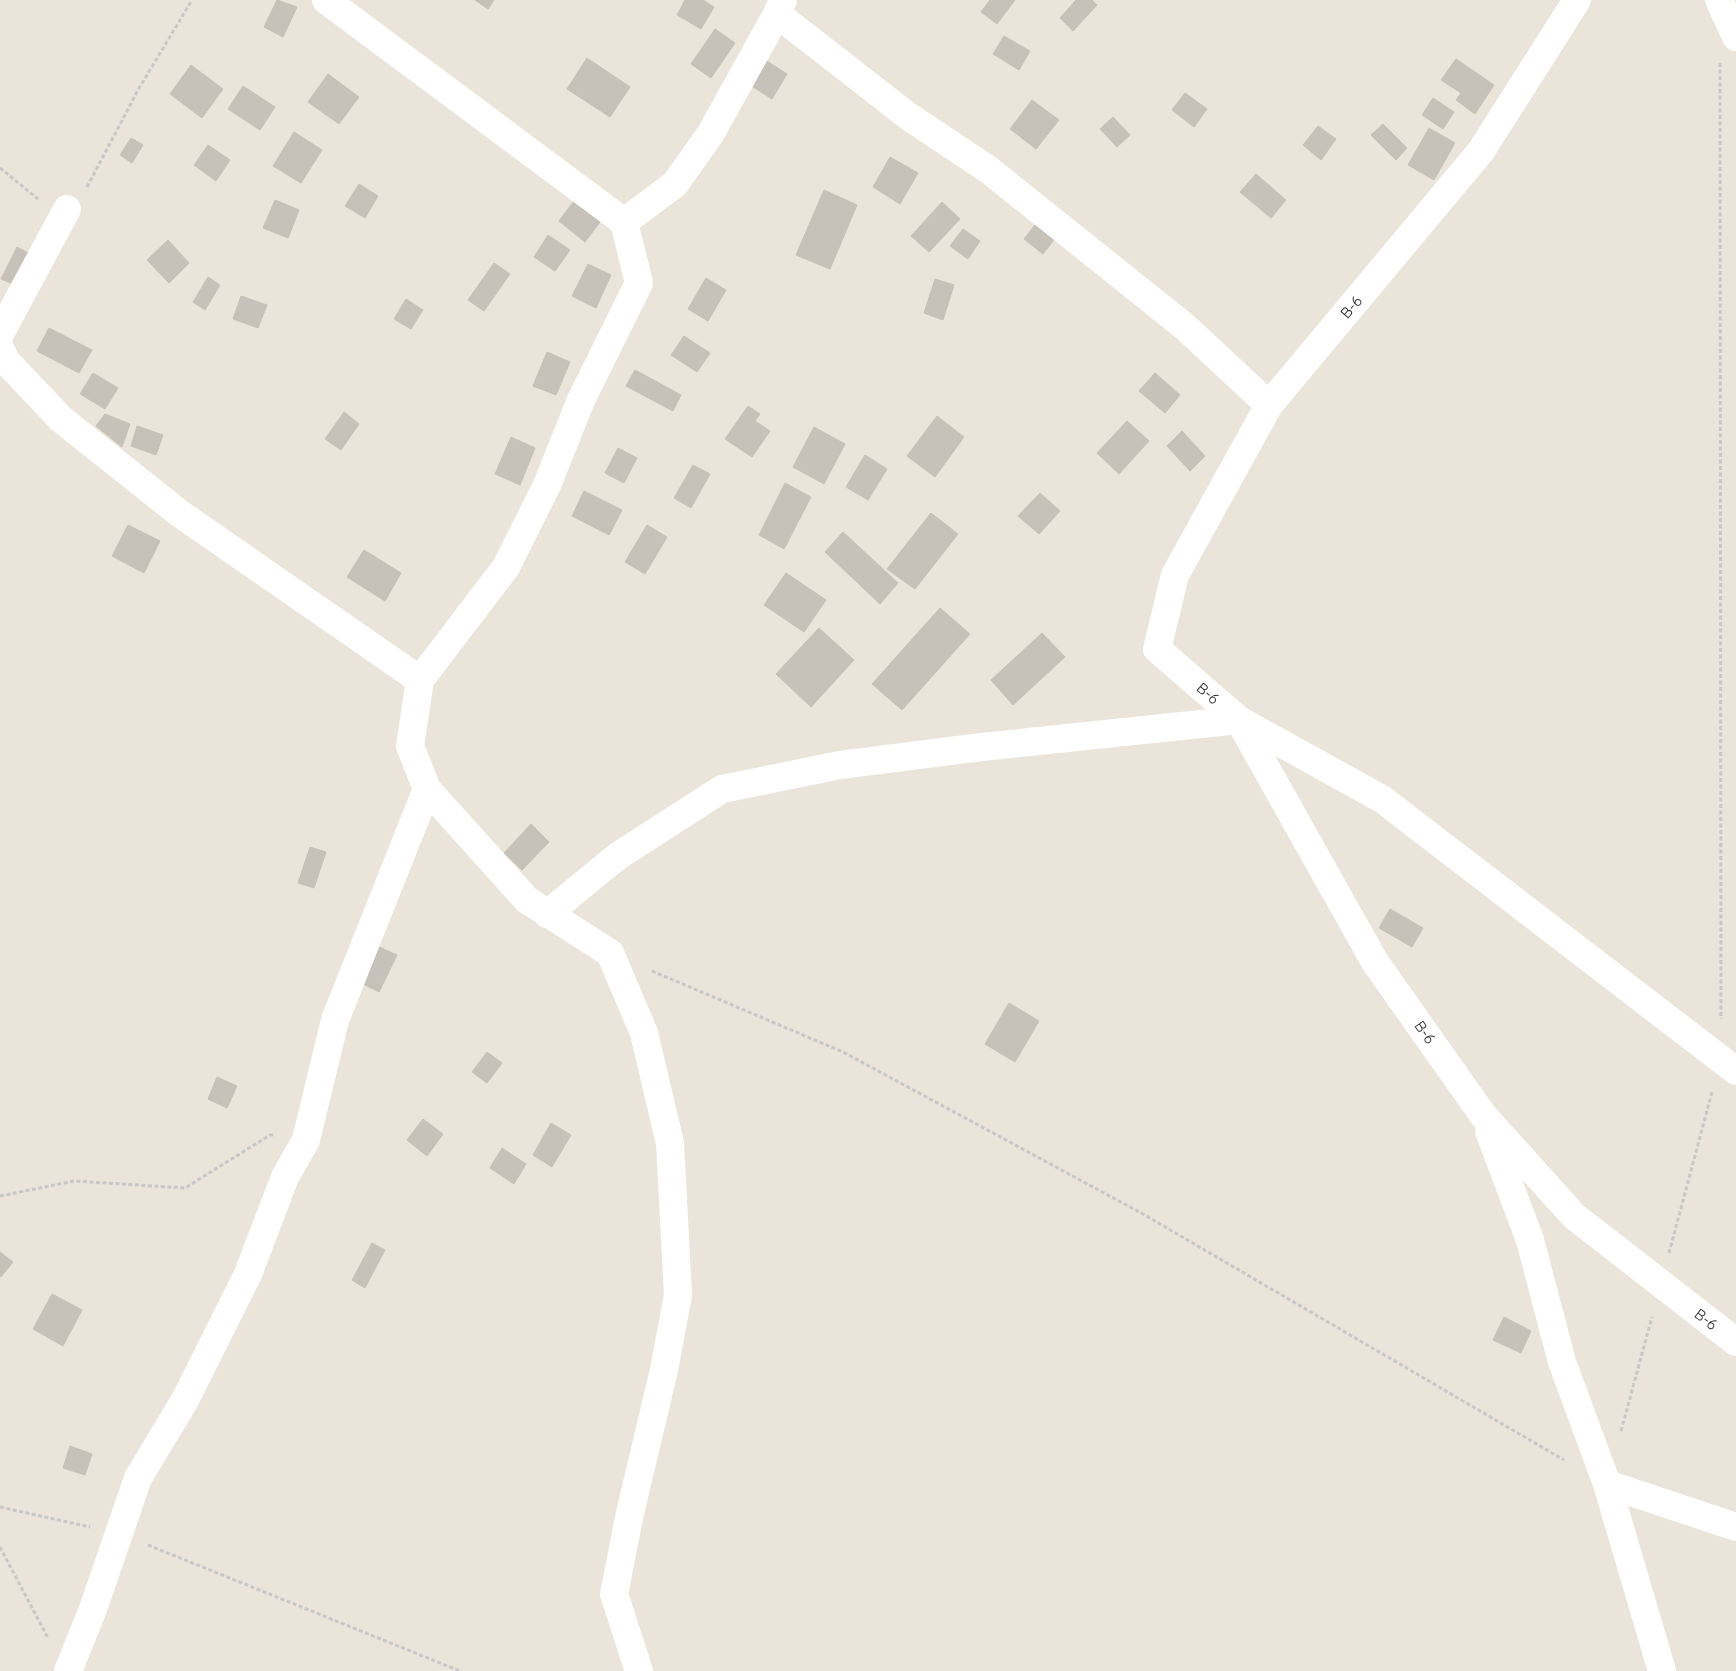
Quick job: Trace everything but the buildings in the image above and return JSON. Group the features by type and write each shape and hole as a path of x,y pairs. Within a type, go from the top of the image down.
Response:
{"street":[{"path":"326,0 624,222 639,283 581,400 546,485 506,567 420,680 410,746 427,789 527,900 610,953 644,1033 670,1143 678,1294 664,1370 630,1513 614,1594 639,1671"},
{"name":"B-6","path":"1577,0 1481,151 1269,405 1175,575 1157,648 1239,720 1376,962 1483,1115 1574,1216 1736,1342"},
{"path":"1719,0 1736,37"},
{"path":"624,222 676,184 711,133 780,7 908,116 989,170 1184,326 1269,405"},
{"path":"0,334 67,209"},
{"path":"0,348 6,361 61,419 179,513 420,680"},
{"path":"547,914 618,856 722,789 840,765 982,747 1239,720 1382,800 1728,1065"},
{"path":"68,1671 93,1609 138,1478 185,1400 248,1274 285,1177 306,1140 335,1020 427,789"},
{"path":"1483,1115 1530,1240 1562,1362 1607,1484 1662,1671"},
{"path":"1607,1484 1736,1526"}],"path":[{"path":"0,168 25,190 45,204 67,209 81,198 138,90 192,0"},
{"path":"1620,1436 1661,1284 1728,1065 1720,63"},
{"path":"610,953 843,1052 1143,1214 1607,1484"},
{"path":"0,1196 74,1181 185,1188 270,1135 306,1140"},
{"path":"0,1507 119,1533 460,1671"},
{"path":"0,1548 51,1644"}]}
